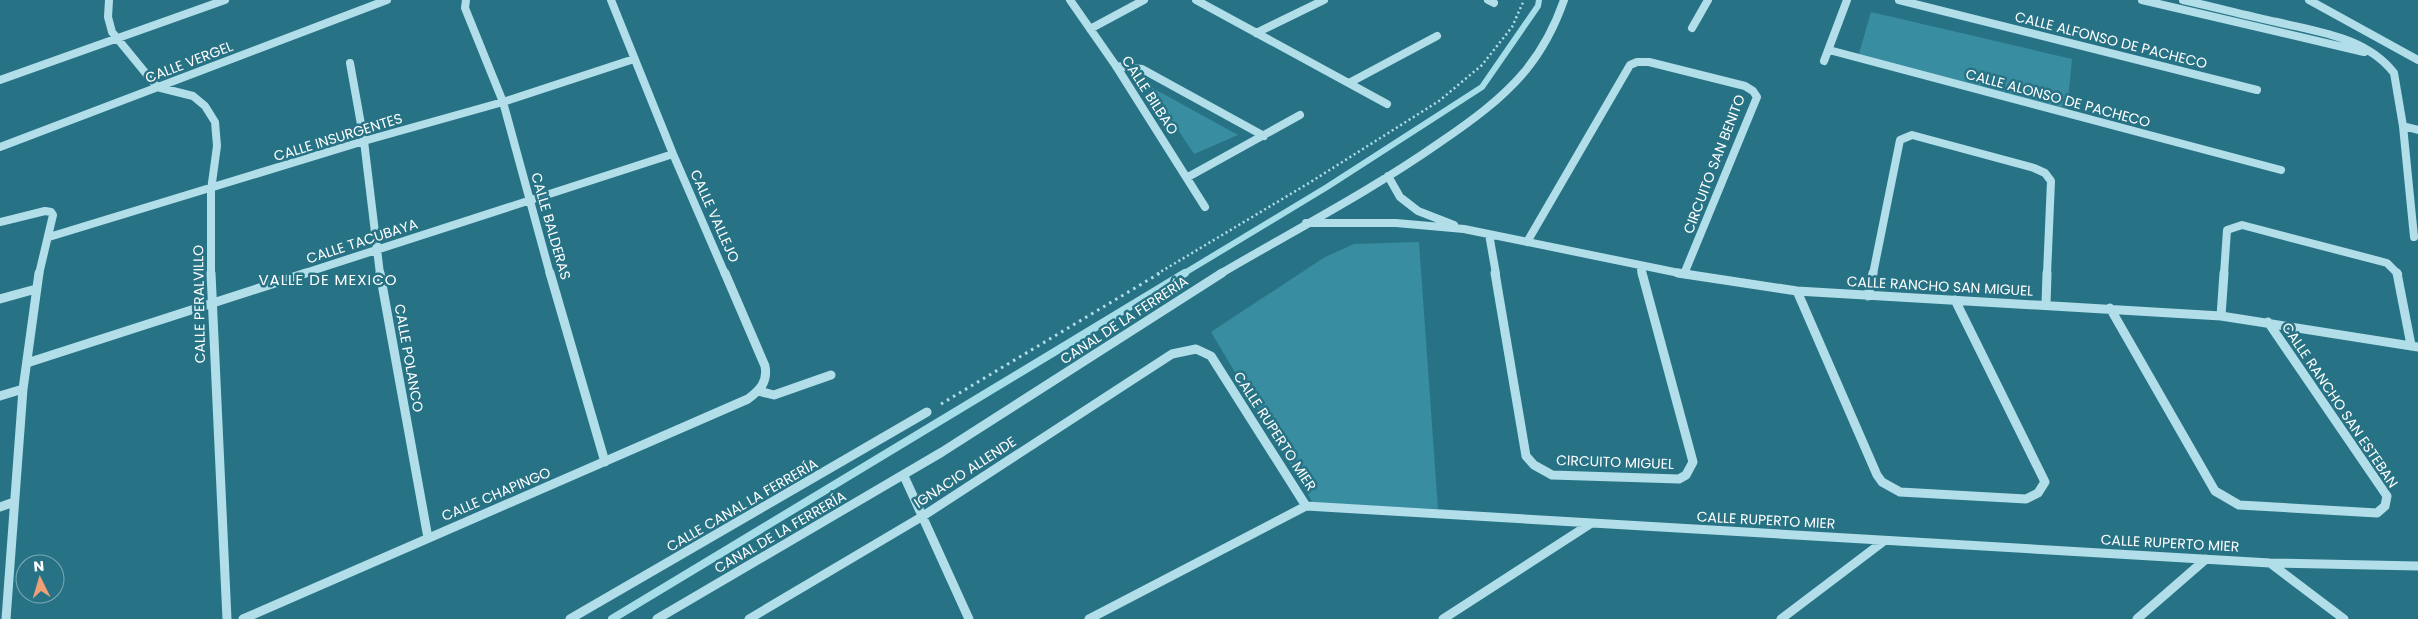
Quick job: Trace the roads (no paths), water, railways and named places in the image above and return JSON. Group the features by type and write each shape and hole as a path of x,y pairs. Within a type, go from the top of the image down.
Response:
{"street":[{"path":"109,0 109,26 157,87"},
{"path":"0,80 225,0"},
{"name":"CALLE VERGEL","path":"0,148 388,0"},
{"name":"CALLE BALDERAS","path":"466,0 465,8 503,102 529,201 605,462"},
{"name":"CALLE VALLEJO","path":"611,0 673,154 765,366 767,374 761,387"},
{"name":"CALLE BILBAO","path":"1070,0 1116,66 1188,177 1205,207"},
{"path":"1090,29 1144,0"},
{"path":"1196,0 1387,104"},
{"path":"1256,33 1324,0"},
{"name":"CANAL DE LA FERRERÍA","path":"657,619 904,476 1069,372 1161,311 1306,223 1388,176 1465,124 1493,103 1513,84 1543,47 1564,0"},
{"path":"1692,28 1708,0"},
{"path":"1824,61 1847,0"},
{"name":"CALLE ALFONSO DE PACHECO","path":"1900,0 2257,90"},
{"path":"2142,0 2375,54"},
{"path":"2183,0 2350,41 2375,54 2394,73 2415,208 2414,237"},
{"path":"2309,0 2418,60"},
{"path":"1349,83 1436,36"},
{"name":"CALLE ALONSO DE PACHECO","path":"1829,50 2281,170"},
{"name":"CALLE INSURGENTES","path":"50,237 210,190 364,141 503,102 634,59"},
{"name":"CIRCUITO SAN BENITO","path":"1527,242 1630,65 1637,62 1649,62 1745,86 1753,91 1757,97 1684,274"},
{"name":"CALLE POLANCO","path":"350,63 364,141 376,252 428,538"},
{"path":"1116,66 1142,69 1264,136"},
{"name":"CALLE PERALVILLO","path":"157,87 193,96 205,106 212,116 217,146 210,190 211,304 226,619"},
{"path":"1188,177 1300,115"},
{"path":"2403,126 2418,130"},
{"path":"1868,296 1900,140 1912,135 2034,168 2049,177 2052,181 2046,305"},
{"name":"CALLE TACUBAYA","path":"30,362 376,252 673,154"},
{"name":"CALLE RANCHO SAN MIGUEL","path":"1388,176 1400,197 1418,211 1464,229"},
{"path":"0,222 51,212 53,215 50,237 36,289 30,362 23,389 6,619"},
{"name":"CALLE RANCHO SAN MIGUEL","path":"1306,223 1396,223 1464,229 1684,274 1797,291 2220,316 2415,346"},
{"path":"2220,316 2227,230 2235,226 2242,226 2387,263 2398,274 2415,346"},
{"name":"CIRCUITO MIGUEL","path":"1488,234 1526,456 1534,465 1552,474 1679,479 1690,470 1693,462 1640,265"},
{"path":"0,300 36,289"},
{"path":"1797,291 1877,475 1882,482 1900,492 2026,499 2036,496 2042,490 2045,482 1954,300"},
{"name":"CALLE RANCHO SAN ESTEBAN","path":"2110,308 2215,491 2239,505 2377,513 2384,509 2387,503 2387,496 2268,322"},
{"name":"CALLE RUPERTO MIER","path":"1196,349 1211,356 1306,506 2270,563 2418,566"},
{"name":"IGNACIO ALLENDE","path":"748,619 923,516 1172,354 1196,349"},
{"path":"761,387 774,395 831,375"},
{"name":"CALLE CHAPINGO","path":"242,619 748,399 761,387"},
{"path":"0,396 23,389"},
{"name":"CALLE CANAL LA FERRERÍA","path":"570,619 820,477 927,412"},
{"path":"904,476 969,619"},
{"path":"0,507 14,502"},
{"path":"1089,619 1306,506"},
{"path":"1443,619 1590,524"},
{"path":"1781,619 1884,541"},
{"path":"2137,619 2206,559"},
{"path":"2270,563 2344,619"}],"waterway":[{"path":"1183,274 1327,187 1482,87 1538,6 1539,0"},
{"path":"612,619 1185,273"}],"district":[{"name":"VALLE DE MEXICO","path":"328,280"}]}
